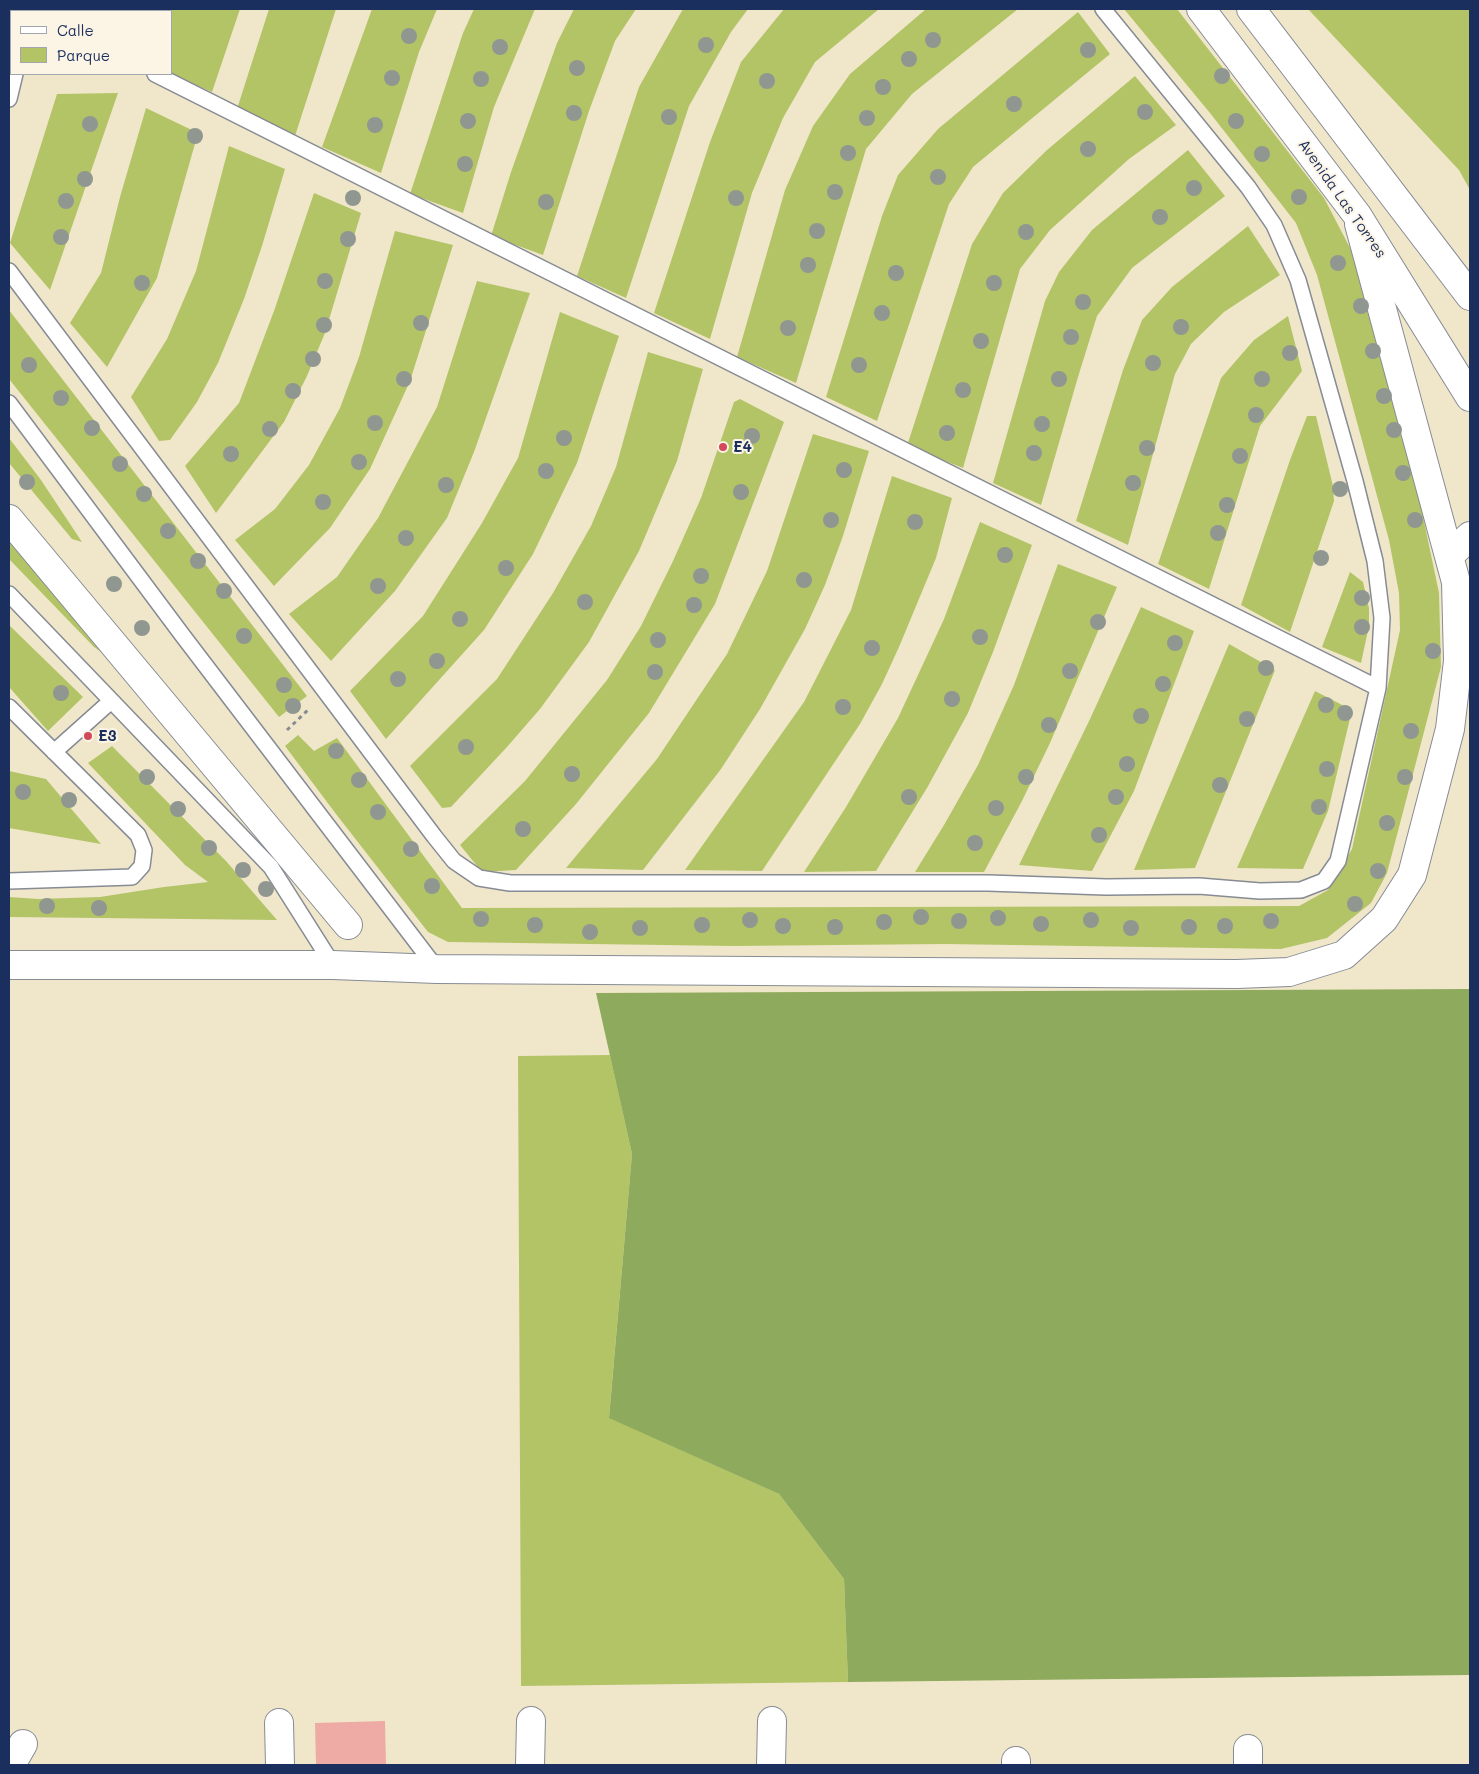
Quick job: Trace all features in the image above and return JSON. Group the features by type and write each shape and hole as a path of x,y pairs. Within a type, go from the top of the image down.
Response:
{"street":[{"name":"Avenida Las Torres","path":"1201,9 1357,214 1470,396"},
{"path":"1251,9 1470,296"},
{"path":"9,965 333,965 437,970 1237,974 1289,972 1344,955 1384,919 1412,875 1450,729 1458,661 1456,582 1357,214"},
{"path":"9,519 348,925"},
{"path":"1449,556 1470,536"},
{"path":"530,1765 531,1721"},
{"path":"771,1765 772,1721"},
{"path":"279,1723 280,1765"}],"lane":[{"path":"9,271 454,861 479,878 510,883 969,883 1106,887 1199,886 1300,890 1324,881 1338,861 1378,688 1382,618 1375,561 1355,481 1298,280 1274,226 1248,188 1103,9"},
{"path":"9,99 15,75"},
{"path":"157,75 1378,688"},
{"path":"9,403 437,970"},
{"path":"9,594 271,867 333,965"},
{"path":"54,752 111,701"},
{"path":"9,707 138,836 144,850 142,866 132,878 9,881"}],"path":[{"path":"268,748 326,692"}],"green space":[{"path":"240,9 212,92 172,75 172,10"},
{"path":"269,9 336,9 295,136 237,109"},
{"path":"372,9 437,9 419,52 381,173 322,147"},
{"path":"474,9 535,9 494,107 463,213 410,194 463,33"},
{"path":"574,9 636,9 615,41 589,111 543,255 491,236 511,172 557,43"},
{"path":"683,9 748,9 731,32 689,106 626,298 577,276 639,87"},
{"path":"784,9 879,9 815,62 783,118 752,193 710,339 654,313 710,142 741,62"},
{"path":"926,9 1018,9 912,94 866,149 796,383 737,357 785,190 813,126 850,74"},
{"path":"1124,9 1177,9 1324,198 1361,269 1417,488 1439,593 1441,667 1387,873 1371,903 1327,938 1281,949 945,944 733,946 448,942 428,932 285,746 298,735 314,751 337,738 462,908 1299,906 1328,890 1352,849 1400,630 1399,593 1389,540 1317,275 1296,223 1210,113"},
{"path":"1308,9 1470,9 1470,190 1459,170"},
{"path":"1078,12 1110,54 973,167 949,204 877,421 826,397 882,216 898,175 938,129"},
{"path":"1135,76 1176,125 1129,159 1050,230 1020,269 963,468 907,446 972,244 1003,193 1047,150"},
{"path":"118,93 50,290 10,243 57,94"},
{"path":"146,108 198,133 157,278 107,367 70,323 101,273 120,197"},
{"path":"229,146 285,169 244,299 218,363 197,402 170,440 159,441 131,397 167,339 196,271"},
{"path":"1188,150 1225,196 1132,268 1097,316 1041,505 993,483 1045,301 1059,272 1092,230"},
{"path":"314,193 361,213 325,333 307,376 284,422 216,513 185,466 239,403 274,311"},
{"path":"1248,226 1280,275 1224,312 1191,344 1175,374 1128,545 1076,521 1123,370 1142,320 1172,287"},
{"path":"395,231 453,245 410,381 370,469 330,528 274,586 235,540 275,509 309,465 340,408 359,357"},
{"path":"477,281 530,293 474,452 447,518 395,591 331,661 289,614 337,577 378,518 437,407"},
{"path":"9,310 307,696 279,717 9,379"},
{"path":"560,312 619,336 577,463 533,554 484,630 386,739 350,691 423,616 482,523 518,458"},
{"path":"1288,316 1302,371 1260,426 1209,589 1158,564 1221,378 1254,340"},
{"path":"648,352 703,369 677,461 639,551 589,642 540,709 451,807 442,808 410,766 497,679 553,593 591,526 616,467"},
{"path":"740,399 784,422 715,604 649,713 576,804 516,870 482,872 460,845 525,781 607,680 641,626 701,498 734,402"},
{"path":"1307,416 1316,416 1333,486 1334,501 1290,632 1241,605 1290,460"},
{"path":"813,434 869,451 843,536 825,585 805,629 760,709 721,769 643,870 566,868 657,759 727,654 767,571"},
{"path":"9,438 41,480 82,542 72,539 9,463"},
{"path":"892,476 952,498 936,558 882,684 860,724 762,871 685,870 804,702 851,610"},
{"path":"980,522 1032,545 993,652 968,713 927,788 876,871 804,872 846,807 898,718 944,619"},
{"path":"9,536 110,658 94,647 9,559"},
{"path":"1058,564 1117,587 1050,743 984,872 915,872 978,765 1014,685"},
{"path":"1350,572 1363,582 1369,608 1369,626 1361,663 1322,647"},
{"path":"1141,607 1194,631 1134,791 1092,871 1019,865 1090,719"},
{"path":"9,625 83,697 48,731 9,687"},
{"path":"1229,644 1275,670 1195,868 1134,870"},
{"path":"1315,691 1352,710 1328,811 1303,869 1237,868"},
{"path":"112,746 226,861 277,920 9,917 9,897 38,899 100,897 208,882 185,865 88,763"},
{"path":"9,771 46,779 101,844 9,828"},
{"path":"1470,989 1470,1675 848,1682 844,1579 779,1494 609,1418 632,1154 596,993"},
{"path":"610,1055 632,1154 609,1417 779,1494 844,1579 848,1682 521,1686 518,1056"}],"building":[{"path":"385,1721 386,1765 316,1765 315,1723"}],"place":[{"name":"E4","path":"723,447"},
{"name":"E3","path":"88,736"}]}
